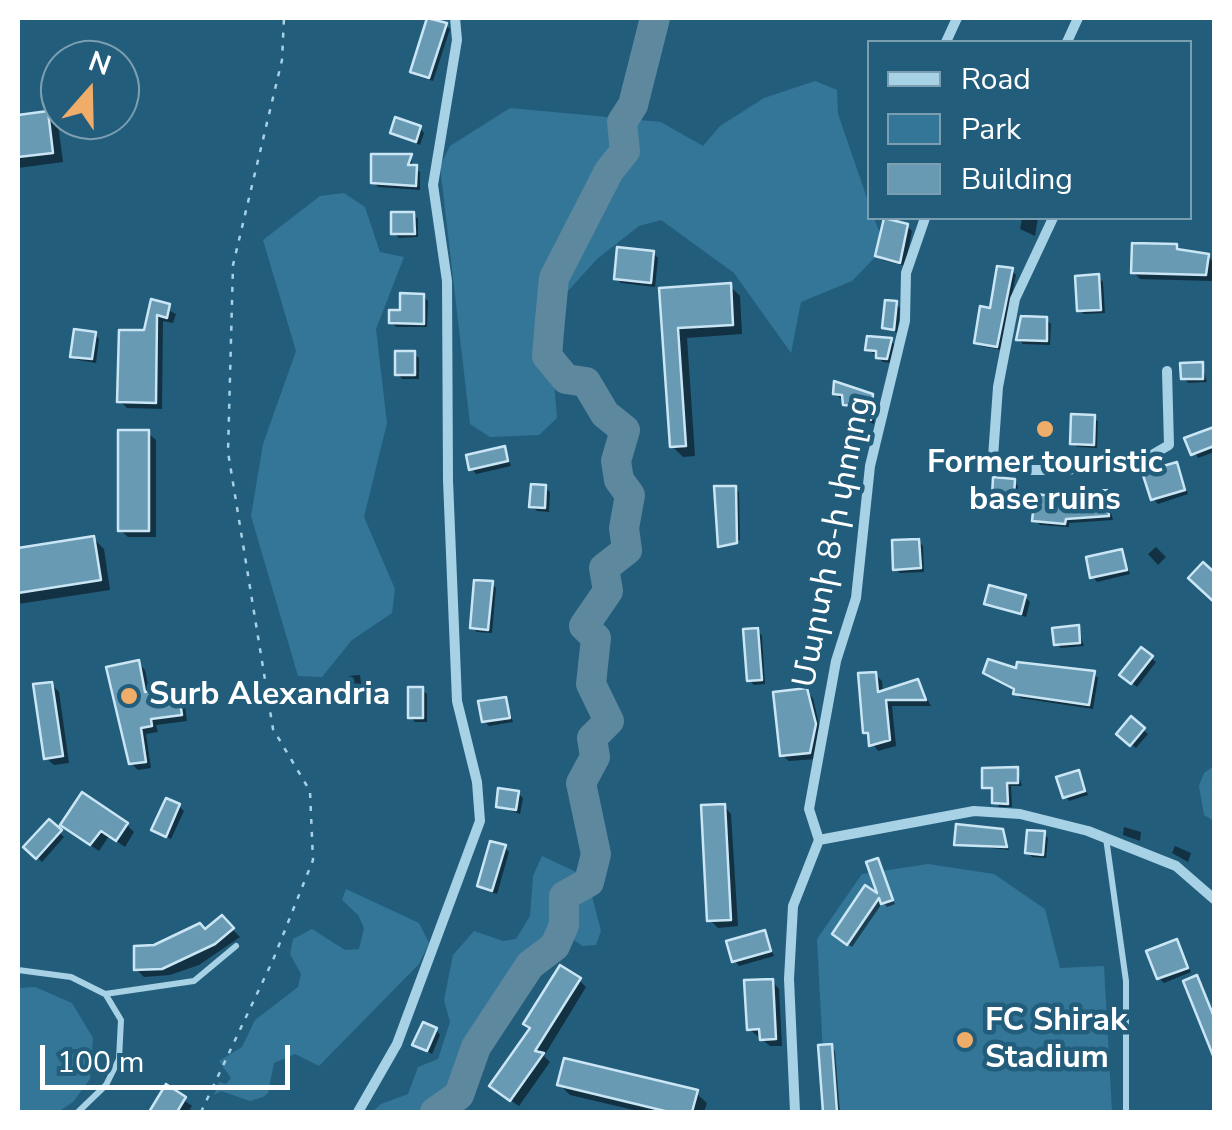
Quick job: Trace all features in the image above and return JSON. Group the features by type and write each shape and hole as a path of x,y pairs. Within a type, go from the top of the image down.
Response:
{"street":[{"path":"358,1112 397,1044 480,821 477,782 457,700 448,480 447,281 434,185 458,40 456,18"},
{"name":"Մարտի 8-ի փողոց","path":"795,1112 789,979 793,906 819,840 809,809 836,662 856,598 870,466 905,321 906,274 924,220"},
{"path":"1052,220 1015,299 998,387 993,457 1019,470 1066,470 1144,459 1170,445 1167,371"},
{"path":"819,840 974,811 1020,814 1106,838 1176,866 1214,898"}],"lane":[{"path":"1106,838 1126,981 1126,1112"},
{"path":"105,994 194,981 236,946"},
{"path":"18,970 70,976 105,994 121,1020 119,1060 106,1086 78,1112"}],"path":[{"path":"201,1112 273,960 313,860 310,791 274,729 228,452 232,265 282,60 284,18"}],"green space":[{"path":"815,81 837,90 838,114 867,198 867,220 875,220 885,247 852,281 801,302 791,353 734,273 661,220 639,226 597,259 548,313 557,418 539,435 490,437 470,424 440,166 450,146 510,108 661,122 703,146 720,126 764,98"},
{"path":"344,193 365,207 380,252 404,257 376,329 387,423 364,517 395,589 392,613 352,640 322,677 298,676 251,516 263,444 296,351 263,240 320,196"},
{"path":"1214,766 1214,821 1204,815 1199,786 1204,773"},
{"path":"542,856 587,877 601,931 596,945 582,946 565,933 552,940 502,1003 471,1081 440,1110 372,1112 381,1104 408,1094 418,1067 438,1059 450,1022 444,1000 453,955 474,931 503,941 516,939 530,916 533,876"},
{"name":"FC Shirak Stadium","path":"928,864 994,874 1045,909 1060,968 1104,966 1112,1112 826,1112 817,939 862,874"},
{"path":"346,889 419,923 429,943 419,964 319,1066 295,1054 274,1063 268,1093 263,1097 250,1101 221,1091 214,1095 219,1082 226,1084 231,1078 219,1061 242,1047 255,1020 298,987 301,974 290,954 293,939 312,929 345,950 359,949 364,928 358,915 342,900"},
{"path":"35,987 72,1003 93,1038 90,1079 73,1102 58,1112 18,1112 18,988"}],"building":[{"path":"427,18 447,23 429,78 410,72"},
{"path":"40,112 40,140 51,140 53,153 18,157 18,115"},
{"path":"395,117 421,126 416,142 390,133"},
{"path":"371,154 412,154 408,165 417,165 416,186 371,183"},
{"path":"391,212 414,212 415,234 391,234"},
{"path":"884,220 908,224 900,263 875,256"},
{"path":"1132,243 1177,244 1177,249 1209,254 1206,275 1131,273"},
{"path":"617,247 654,251 651,283 614,279"},
{"path":"997,266 1013,268 997,347 974,343 980,306 990,308"},
{"path":"1099,274 1101,310 1077,311 1075,276"},
{"path":"731,283 733,325 678,328 686,446 670,447 659,288"},
{"path":"400,293 424,294 424,324 389,323 389,310 400,310"},
{"path":"151,299 170,304 167,318 157,315 156,403 117,402 119,330 144,330"},
{"path":"885,300 897,301 894,330 882,328"},
{"path":"1021,316 1047,317 1047,341 1016,340"},
{"path":"74,329 96,332 92,359 70,357"},
{"path":"867,336 892,338 887,359 876,358 876,351 865,350"},
{"path":"395,351 415,351 415,375 395,375"},
{"path":"1203,362 1203,379 1181,379 1180,363"},
{"path":"834,381 873,394 871,420 855,419 856,406 843,405 842,395 833,394"},
{"path":"1071,414 1095,415 1094,445 1070,444"},
{"path":"1214,427 1214,446 1191,455 1184,438"},
{"path":"118,430 149,430 149,531 118,531"},
{"path":"505,446 508,461 469,470 466,455"},
{"path":"1177,462 1185,490 1151,500 1142,472"},
{"path":"993,477 1015,479 1014,498 992,496"},
{"path":"531,484 546,485 545,508 529,507"},
{"path":"714,486 736,486 737,543 718,547"},
{"path":"1107,490 1109,516 1066,519 1065,524 1032,521 1035,494 1081,499 1080,492"},
{"path":"94,536 101,580 18,593 18,548"},
{"path":"919,539 921,568 893,570 892,540"},
{"path":"1122,549 1127,570 1090,578 1086,557"},
{"path":"1203,562 1214,572 1214,602 1188,578"},
{"path":"474,580 493,581 488,630 470,628"},
{"path":"989,585 1026,595 1021,614 984,604"},
{"path":"1079,625 1080,643 1054,645 1052,628"},
{"path":"758,628 762,680 747,681 743,629"},
{"path":"1141,647 1153,656 1131,684 1119,675"},
{"path":"988,659 1016,668 1017,662 1095,671 1089,705 1013,694 1014,689 983,673"},
{"path":"139,660 145,692 178,688 182,715 151,719 152,726 141,728 146,762 129,764 106,667"},
{"path":"876,672 878,692 918,679 926,700 886,700 890,740 869,746 868,733 863,733 858,673"},
{"path":"52,682 63,756 44,759 33,684"},
{"path":"408,687 423,687 423,718 408,718"},
{"path":"807,688 816,724 810,753 780,756 773,692"},
{"path":"506,697 510,718 482,722 478,701"},
{"path":"1131,716 1145,728 1130,746 1116,734"},
{"path":"1018,767 1018,783 1007,783 1008,804 992,803 992,788 982,788 982,768"},
{"path":"1079,770 1085,791 1063,798 1056,777"},
{"path":"498,788 519,791 516,810 496,807"},
{"path":"82,792 128,823 116,841 101,831 90,845 60,825"},
{"path":"166,798 180,804 166,837 151,830"},
{"path":"725,804 731,920 707,921 701,805"},
{"path":"49,819 62,830 36,859 23,847"},
{"path":"956,824 1003,829 1007,847 954,845"},
{"path":"1027,830 1045,831 1043,855 1025,853"},
{"path":"490,841 506,845 492,891 477,886"},
{"path":"878,858 893,900 881,904 879,898 847,945 832,934 865,885 877,893 866,862"},
{"path":"222,915 234,928 215,944 162,969 134,970 134,946 154,945 200,923 205,929"},
{"path":"765,930 771,951 732,962 726,941"},
{"path":"1177,939 1188,968 1157,979 1146,951"},
{"path":"560,965 581,978 535,1051 544,1053 510,1101 489,1086 530,1028 523,1024"},
{"path":"1197,975 1214,1017 1214,1058 1183,981"},
{"path":"773,979 776,1039 760,1040 759,1029 747,1030 744,980"},
{"path":"423,1022 437,1028 427,1051 412,1045"},
{"path":"832,1044 837,1112 823,1112 818,1045"},
{"path":"564,1058 698,1090 692,1112 669,1112 557,1085"},
{"path":"166,1084 186,1097 177,1112 149,1112"}],"waterway":[{"path":"435,1112 459,1095 476,1047 530,965 555,946 564,925 564,896 589,882 596,854 581,783 595,757 592,738 609,721 591,684 596,638 584,626 608,591 604,568 627,550 624,528 630,495 619,480 616,461 625,430 605,414 586,382 566,379 547,356 554,278 609,171 625,151 622,122 633,105 655,18"}],"place":[{"name":"Former touristic base ruins","path":"1045,429"},
{"name":"Surb Alexandria","path":"129,696"},
{"name":"FC Shirak Stadium","path":"965,1040"}]}
